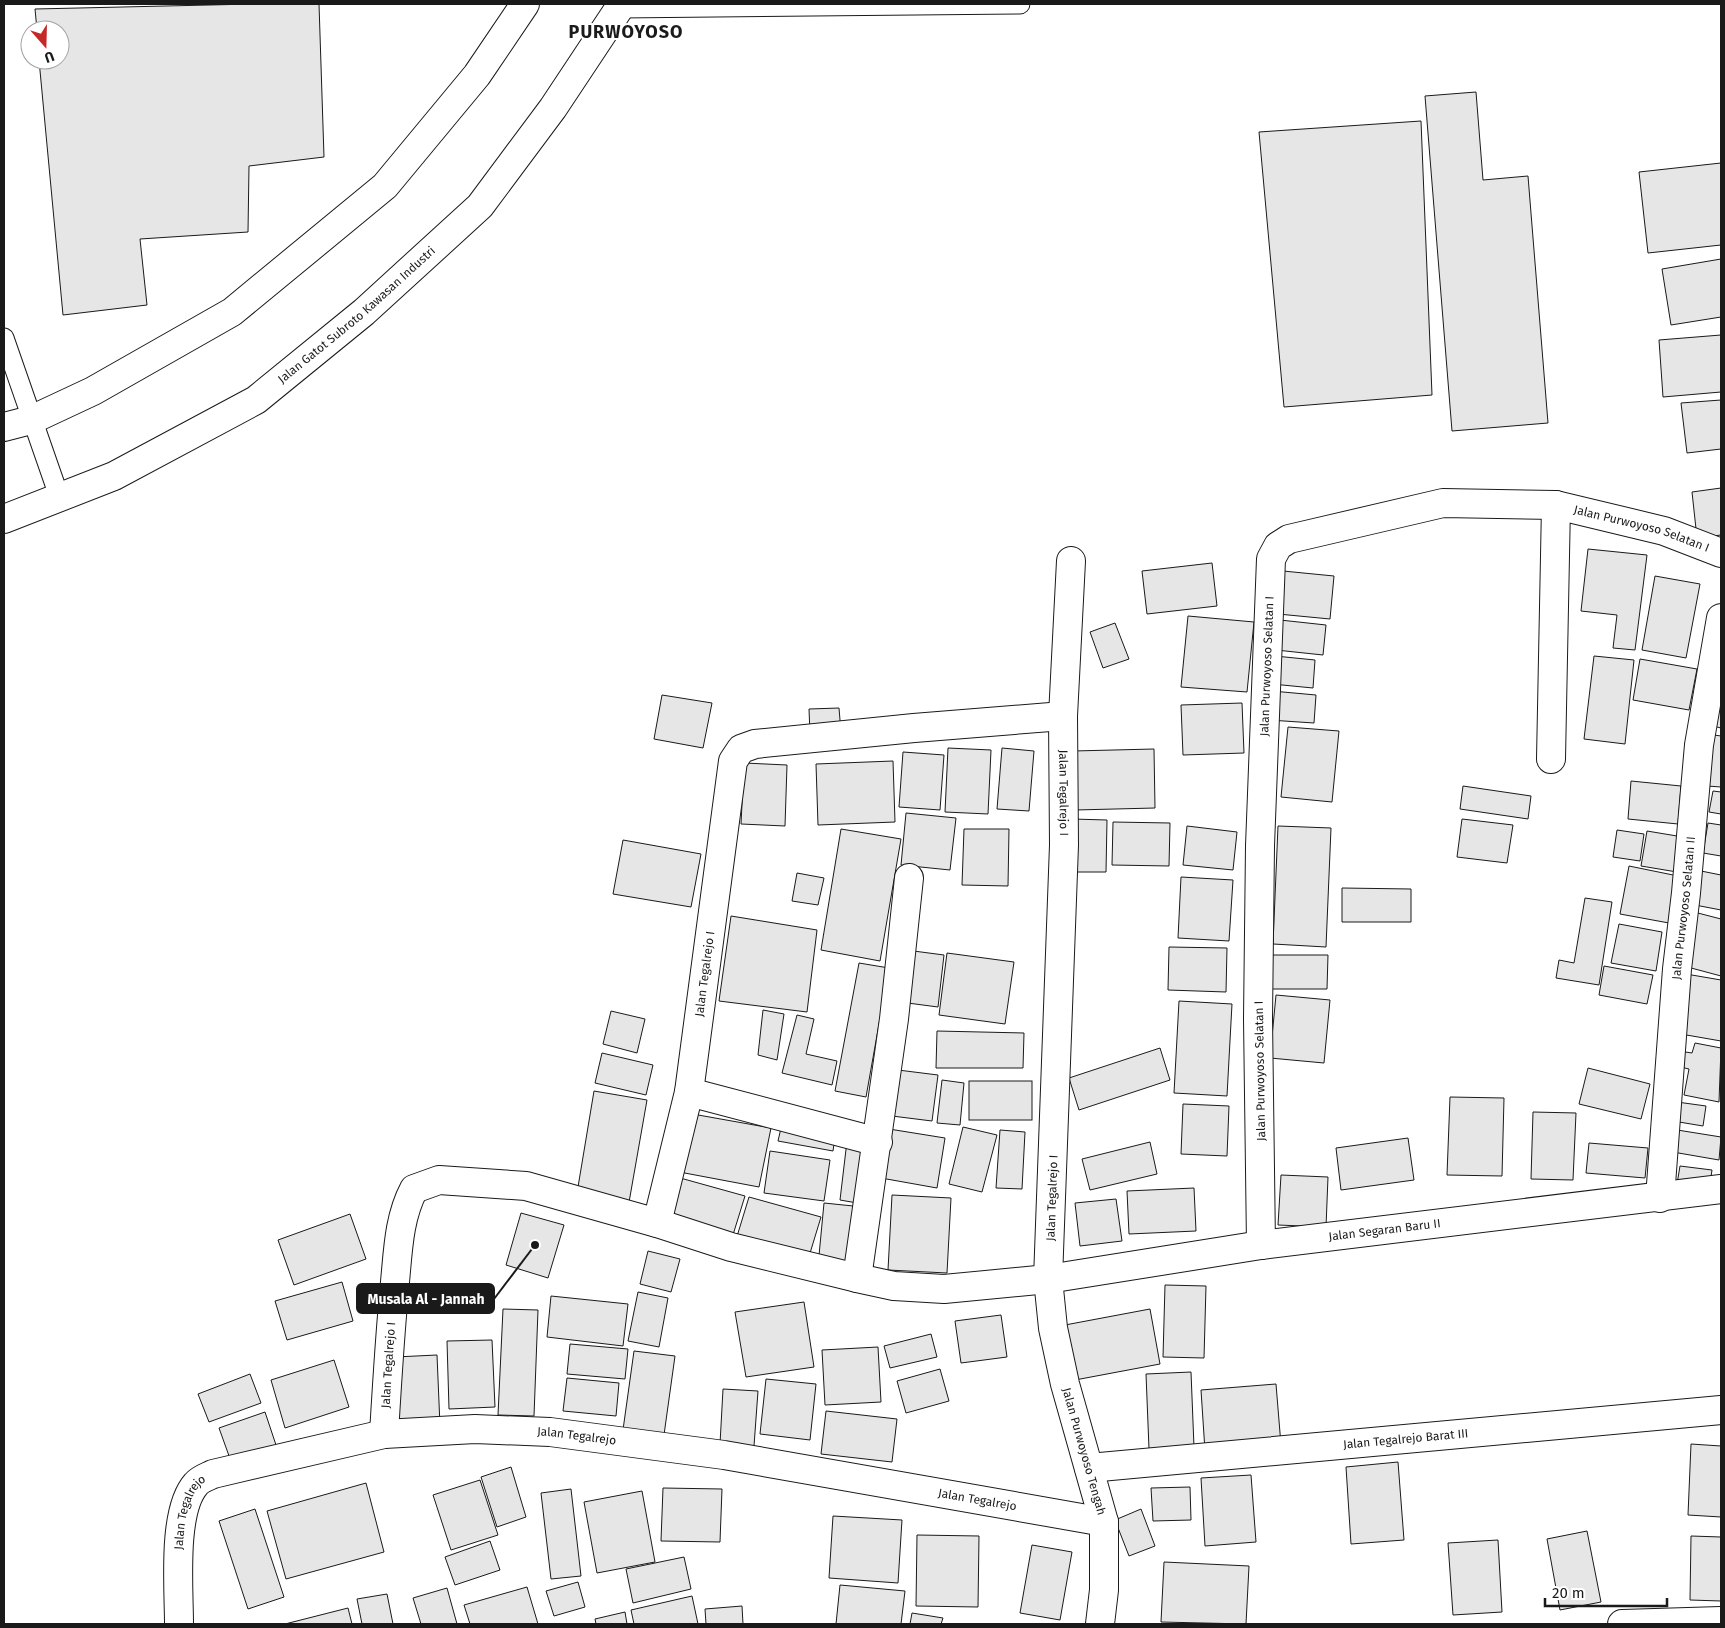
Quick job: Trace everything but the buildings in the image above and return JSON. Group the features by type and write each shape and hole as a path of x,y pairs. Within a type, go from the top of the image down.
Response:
{"street":[{"path":"4,427 31,420 93,391 232,312 385,186 477,75 525,4"},
{"name":"Jalan Gatot Subroto Kawasan Industri","path":"4,519 60,499 114,476 256,400 364,312 480,206 553,108 621,6"},
{"name":"Jalan Purwoyoso Selatan I","path":"1261,1245 1258,1020 1260,846 1271,559 1278,546 1289,539 1443,503 1556,505 1664,531 1721,554"},
{"path":"1551,759 1556,505"},
{"name":"Jalan Tegalrejo I","path":"384,1434 388,1350 400,1237 406,1204 414,1189 439,1180 526,1186 657,1222 731,1247 894,1286 944,1289 1048,1279 1064,845 1063,716 1070,561"},
{"name":"Jalan Purwoyoso Selatan II","path":"1660,1198 1677,969 1686,893 1699,744 1721,618"},
{"name":"Jalan Tegalrejo I","path":"657,1222 688,1092 733,761 741,749 755,744 802,739 1063,716"},
{"path":"857,1278 878,1142 909,878"},
{"path":"688,1092 878,1142"},
{"name":"Jalan Segaran Baru II","path":"1048,1279 1261,1245 1660,1198 1721,1189"},
{"name":"Jalan Purwoyoso Tengah","path":"1048,1279 1058,1353 1104,1522 1104,1580 1100,1624"},
{"name":"Jalan Tegalrejo Barat III","path":"1088,1468 1721,1410"},
{"name":"Jalan Tegalrejo","path":"179,1624 179,1531 188,1496 197,1482 213,1474 384,1434 475,1429 550,1432 724,1455 1104,1522"},
{"path":"1622,1624 1721,1621"}],"lane":[{"path":"621,6 1020,4"},
{"path":"4,338 60,499"}],"place":[{"name":"Musala Al - Jannah","path":"535,1245"}],"district":[{"name":"PURWOYOSO","path":"626,32"}]}
